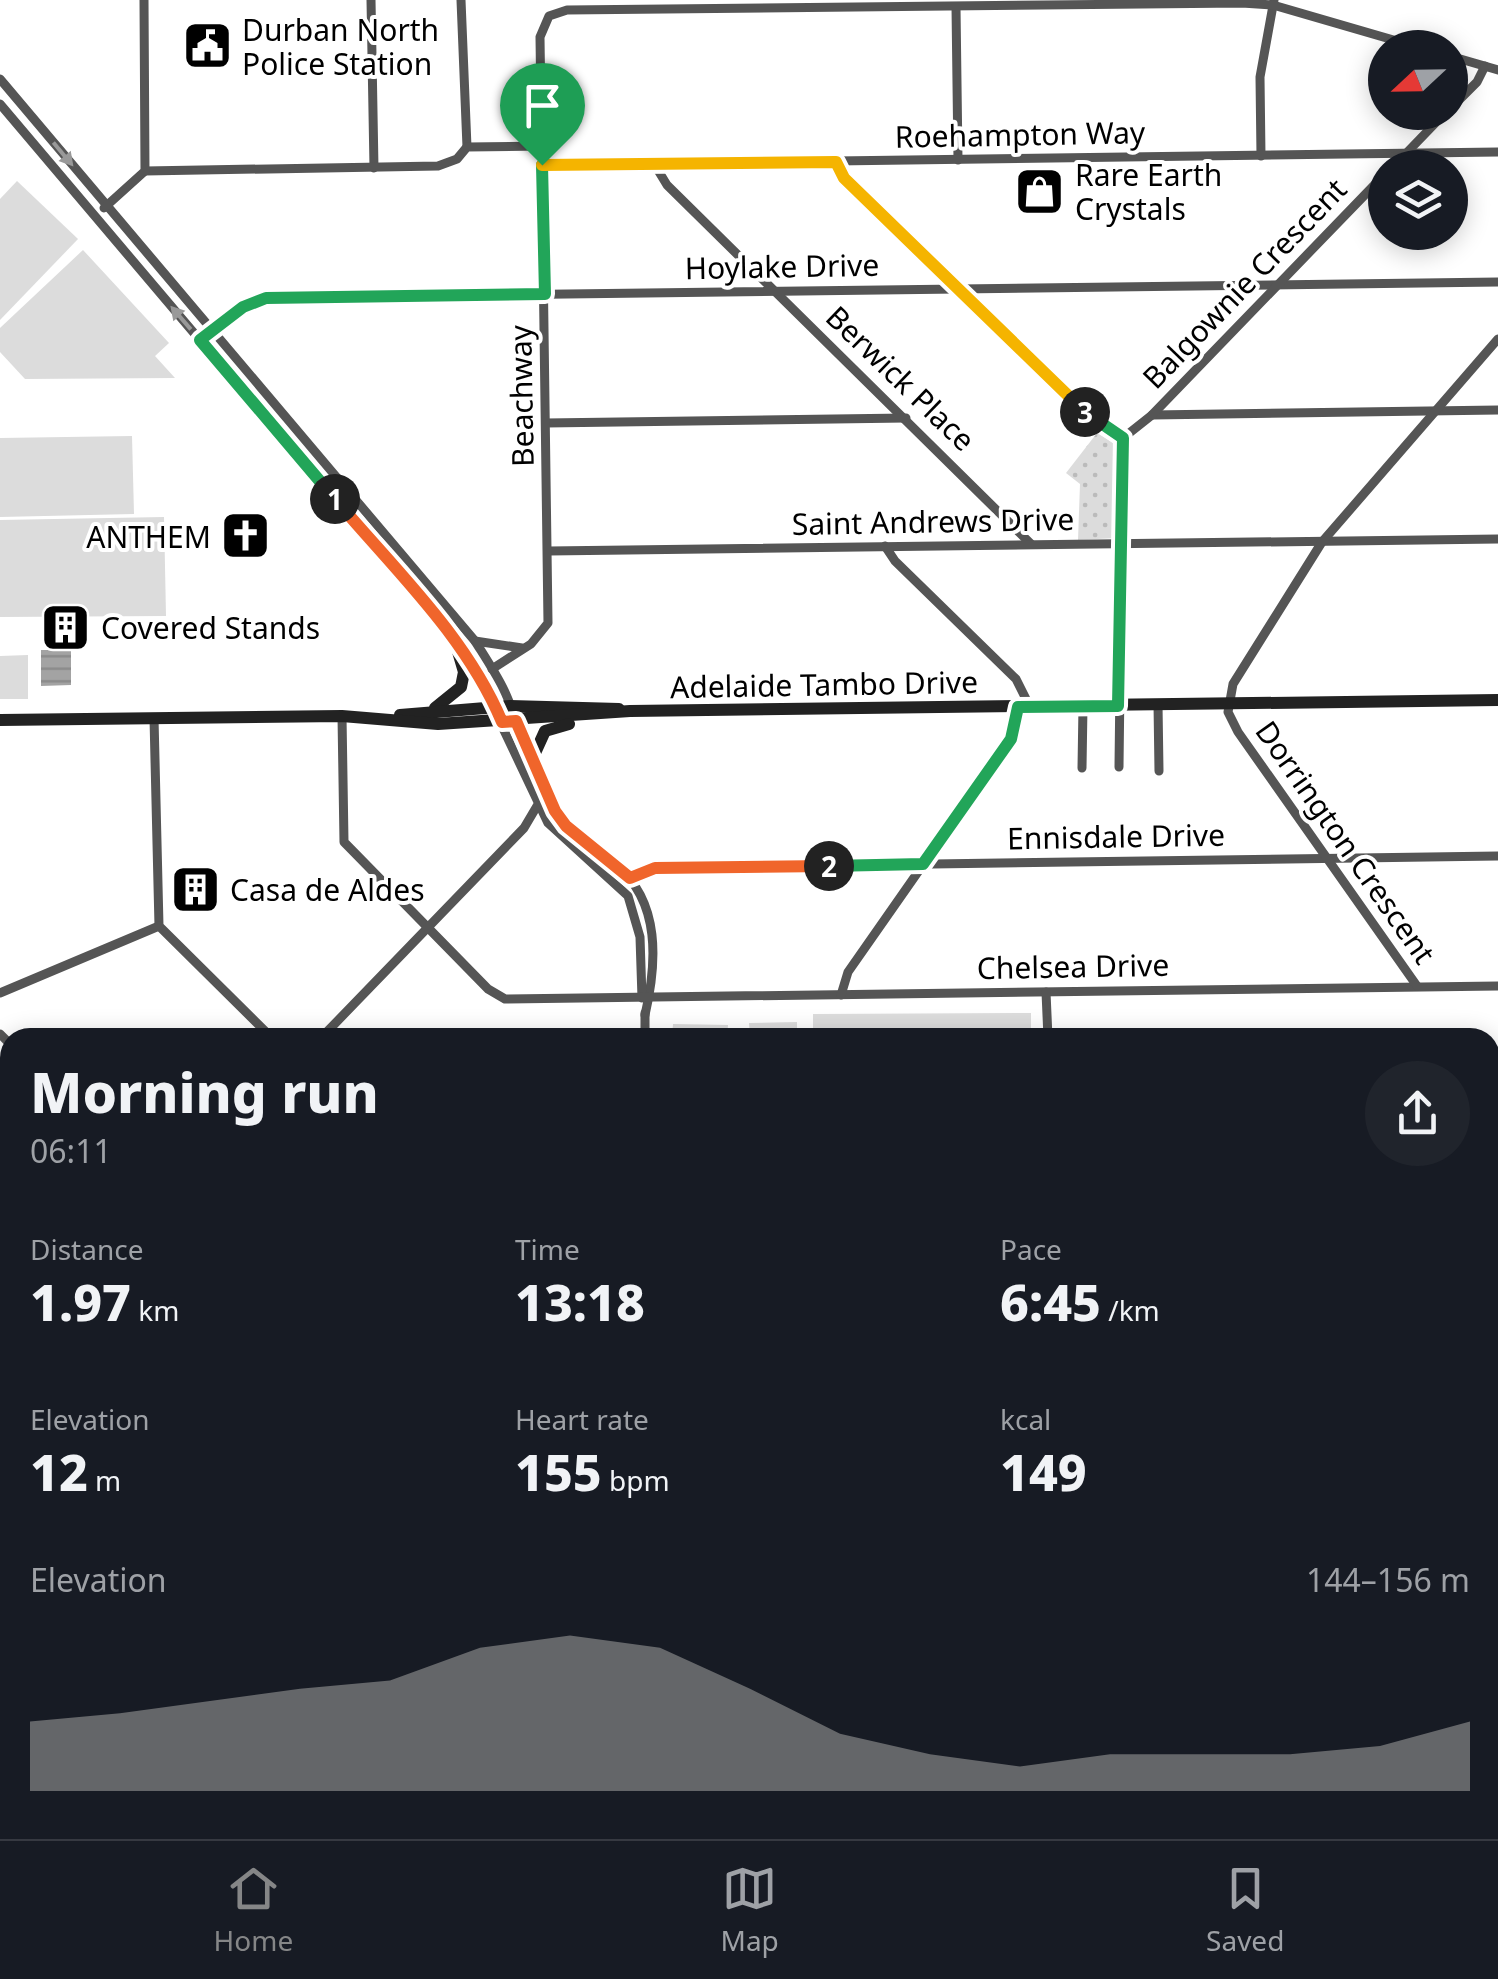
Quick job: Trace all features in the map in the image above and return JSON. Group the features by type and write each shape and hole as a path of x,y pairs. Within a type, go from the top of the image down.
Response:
{"street":[{"path":"144,0 144,171"},
{"path":"371,0 374,168"},
{"path":"461,0 467,148"},
{"path":"1262,156 1260,76 1274,2"},
{"path":"958,160 956,7 1274,2 1368,31"},
{"name":"Beachway","path":"492,669 525,648 548,623 540,37 548,16 567,10 956,7"},
{"path":"1468,61 1498,70"},
{"path":"1468,91 1485,66"},
{"path":"0,79 476,642 492,669 537,806 548,822 620,886 638,922 646,996"},
{"path":"0,104 454,638 503,706"},
{"path":"1409,150 1429,130"},
{"path":"94,216 144,171 448,164 467,148 542,146"},
{"name":"Roehampton Way","path":"1468,153 1498,152"},
{"name":"Roehampton Way","path":"542,165 1368,155"},
{"name":"Berwick Place","path":"653,162 667,184 1032,544"},
{"path":"836,162 844,178 1082,410 1123,438 1119,767"},
{"name":"Balgownie Crescent","path":"1123,438 1152,415 1368,192"},
{"name":"Hoylake Drive","path":"200,340 243,307 266,298 1498,282"},
{"name":"Dorrington Crescent","path":"1417,986 1238,732 1228,704 1233,684 1322,542 1498,338"},
{"path":"1152,415 1498,410"},
{"path":"546,424 906,418"},
{"name":"Saint Andrews Drive","path":"549,551 1498,539"},
{"path":"841,994 848,972 1011,739 1024,707 1016,679 895,561 886,546"},
{"path":"418,596 430,586"},
{"path":"428,712 461,687 464,672 454,638"},
{"path":"476,642 525,648"},
{"name":"Adelaide Tambo Drive","path":"0,720 342,716 438,724 630,711 1498,700"},
{"path":"1158,704 1159,771"},
{"name":"Adelaide Tambo Drive","path":"382,718 503,706 596,705 630,711"},
{"path":"1082,768 1083,706"},
{"name":"Chelsea Drive","path":"342,716 344,842 488,989 505,999 1498,986"},
{"path":"534,770 538,740 545,731 596,716"},
{"path":"154,718 159,926 262,1028"},
{"path":"509,721 566,826 630,878 650,918 646,1028"},
{"path":"331,1028 524,828 537,806"},
{"path":"524,828 548,822"},
{"name":"Ennisdale Drive","path":"620,886 655,868 1498,856"},
{"path":"0,993 159,926"},
{"path":"1046,992 1048,1028"}],"shaded area":[{"path":"17,181 78,239 0,320 0,199"},
{"path":"83,250 169,343 155,356 175,378 25,379 0,352 0,328"},
{"path":"1097,433 1117,445 1117,538 1078,540 1080,484 1066,473"},
{"path":"132,436 134,514 0,517 0,438"},
{"path":"164,517 166,616 0,617 0,520"},
{"path":"41,650 71,650 71,685 41,686"},
{"path":"28,655 28,699 0,699 0,656"},
{"path":"1031,1013 1031,1028 813,1028 813,1014"},
{"path":"797,1022 797,1028 749,1028 749,1023"},
{"path":"673,1024 728,1025 728,1028 673,1028"}],"place":[{"name":"Durban North Police Station","path":"207,46"},
{"name":"Rare Earth Crystals","path":"1040,191"},
{"name":"ANTHEM","path":"246,536"},
{"name":"Covered Stands","path":"66,627"},
{"name":"Casa de Aldes","path":"195,889"}],"route":[{"path":"836,162 844,178 1082,410 1123,438 1118,706 1018,707 1011,739 923,864 655,868 630,878 566,826 544,792 516,721 502,722 470,659 200,340 243,307 266,298 545,294 542,165 836,162"}]}
